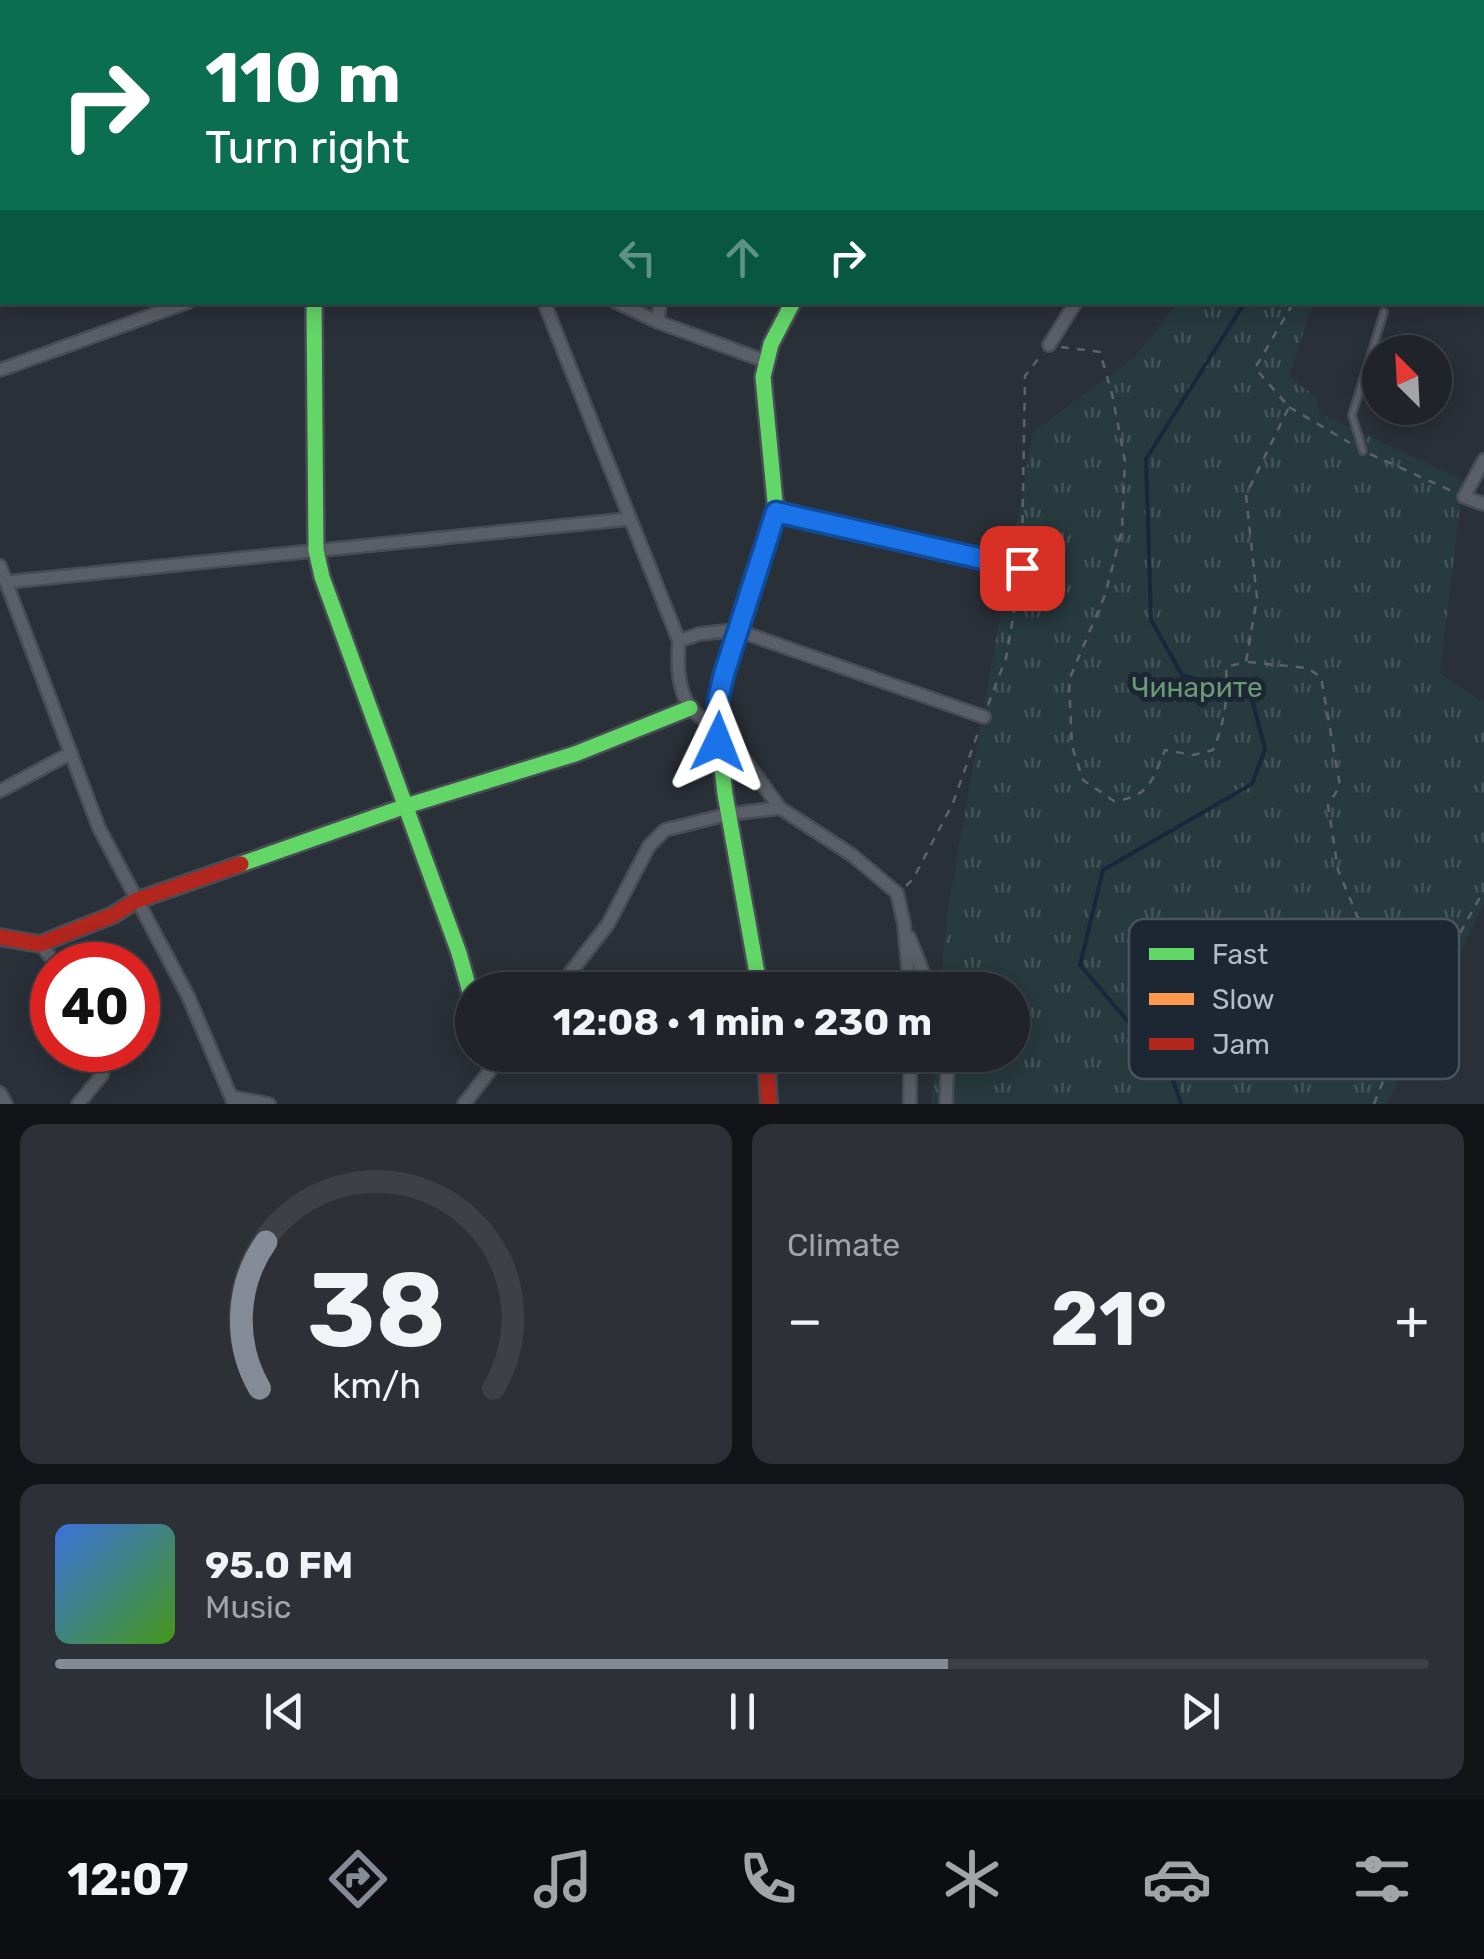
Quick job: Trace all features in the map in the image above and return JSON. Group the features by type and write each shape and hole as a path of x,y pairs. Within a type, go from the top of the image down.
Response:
{"street":[{"path":"0,370 180,305"},
{"path":"314,305 316,550 322,577 463,972"},
{"path":"545,305 678,641 677,674 690,708 698,719 716,725"},
{"path":"622,305 765,361"},
{"path":"658,322 660,305"},
{"path":"757,972 716,725 718,700 736,630 776,512 764,396 765,361 793,305"},
{"path":"1049,346 1071,305"},
{"path":"1484,460 1464,497 1484,504"},
{"path":"776,512 1022,568"},
{"path":"7,582 629,519"},
{"path":"0,566 99,828 188,996 233,1100 269,1104"},
{"path":"678,641 736,630 984,717"},
{"path":"45,942 135,902 406,806 575,754 690,708"},
{"path":"718,742 741,755 780,808 852,855 897,894 908,972"},
{"path":"0,790 71,753"},
{"path":"572,972 608,924 650,846 665,830 728,814 780,808"},
{"path":"904,924 923,972"},
{"path":"0,938 30,942"},
{"path":"78,1104 102,1072"},
{"path":"464,1104 483,1072"},
{"path":"767,1072 769,1104"},
{"path":"910,1072 910,1104"},
{"path":"946,1104 947,1072"},
{"path":"0,1093 6,1104"}],"lane":[{"path":"1363,451 1352,416 1384,312"}],"path":[{"path":"1292,305 1255,368 1289,407 1363,451 1464,497"},
{"path":"897,894 914,879 953,803 1006,658 1022,568 1025,376 1049,346 1100,352 1125,460 1122,530 1106,595 1069,680 1072,746 1083,780 1114,801 1134,799 1151,785 1165,750 1193,755 1214,750 1228,698 1226,667 1246,662 1308,668 1321,676 1340,786 1328,805 1338,870 1358,919"},
{"path":"1246,662 1257,598 1246,495 1289,407"},
{"path":"1459,934 1484,890"},
{"path":"1374,1104 1384,1079"}],"green space":[{"name":"Чинарите","path":"1175,305 1312,305 1289,376 1317,398 1319,413 1463,480 1440,673 1484,703 1484,903 1459,955 1459,919 1129,919 1129,1079 1399,1079 1387,1104 931,1104 934,1072 1030,1072 1030,972 942,972 947,914 1033,432 1135,357"}],"waterway":[{"path":"1129,1023 1080,965 1103,870 1252,784 1265,749 1251,695 1182,675 1151,620 1146,459 1243,305"},
{"path":"1173,1079 1181,1104"}],"traffic: fast":[{"path":"314,305 316,550 322,577 464,972"},
{"path":"757,972 725,794 718,700 736,630 776,512 763,377 771,344 791,305"},
{"path":"241,864 406,806 575,754 690,708"}],"traffic: jam":[{"path":"0,937 40,944 113,915 135,901 241,864"},
{"path":"767,1072 769,1104"}],"route":[{"path":"718,742 718,700 724,674 776,512 1022,568"}]}
